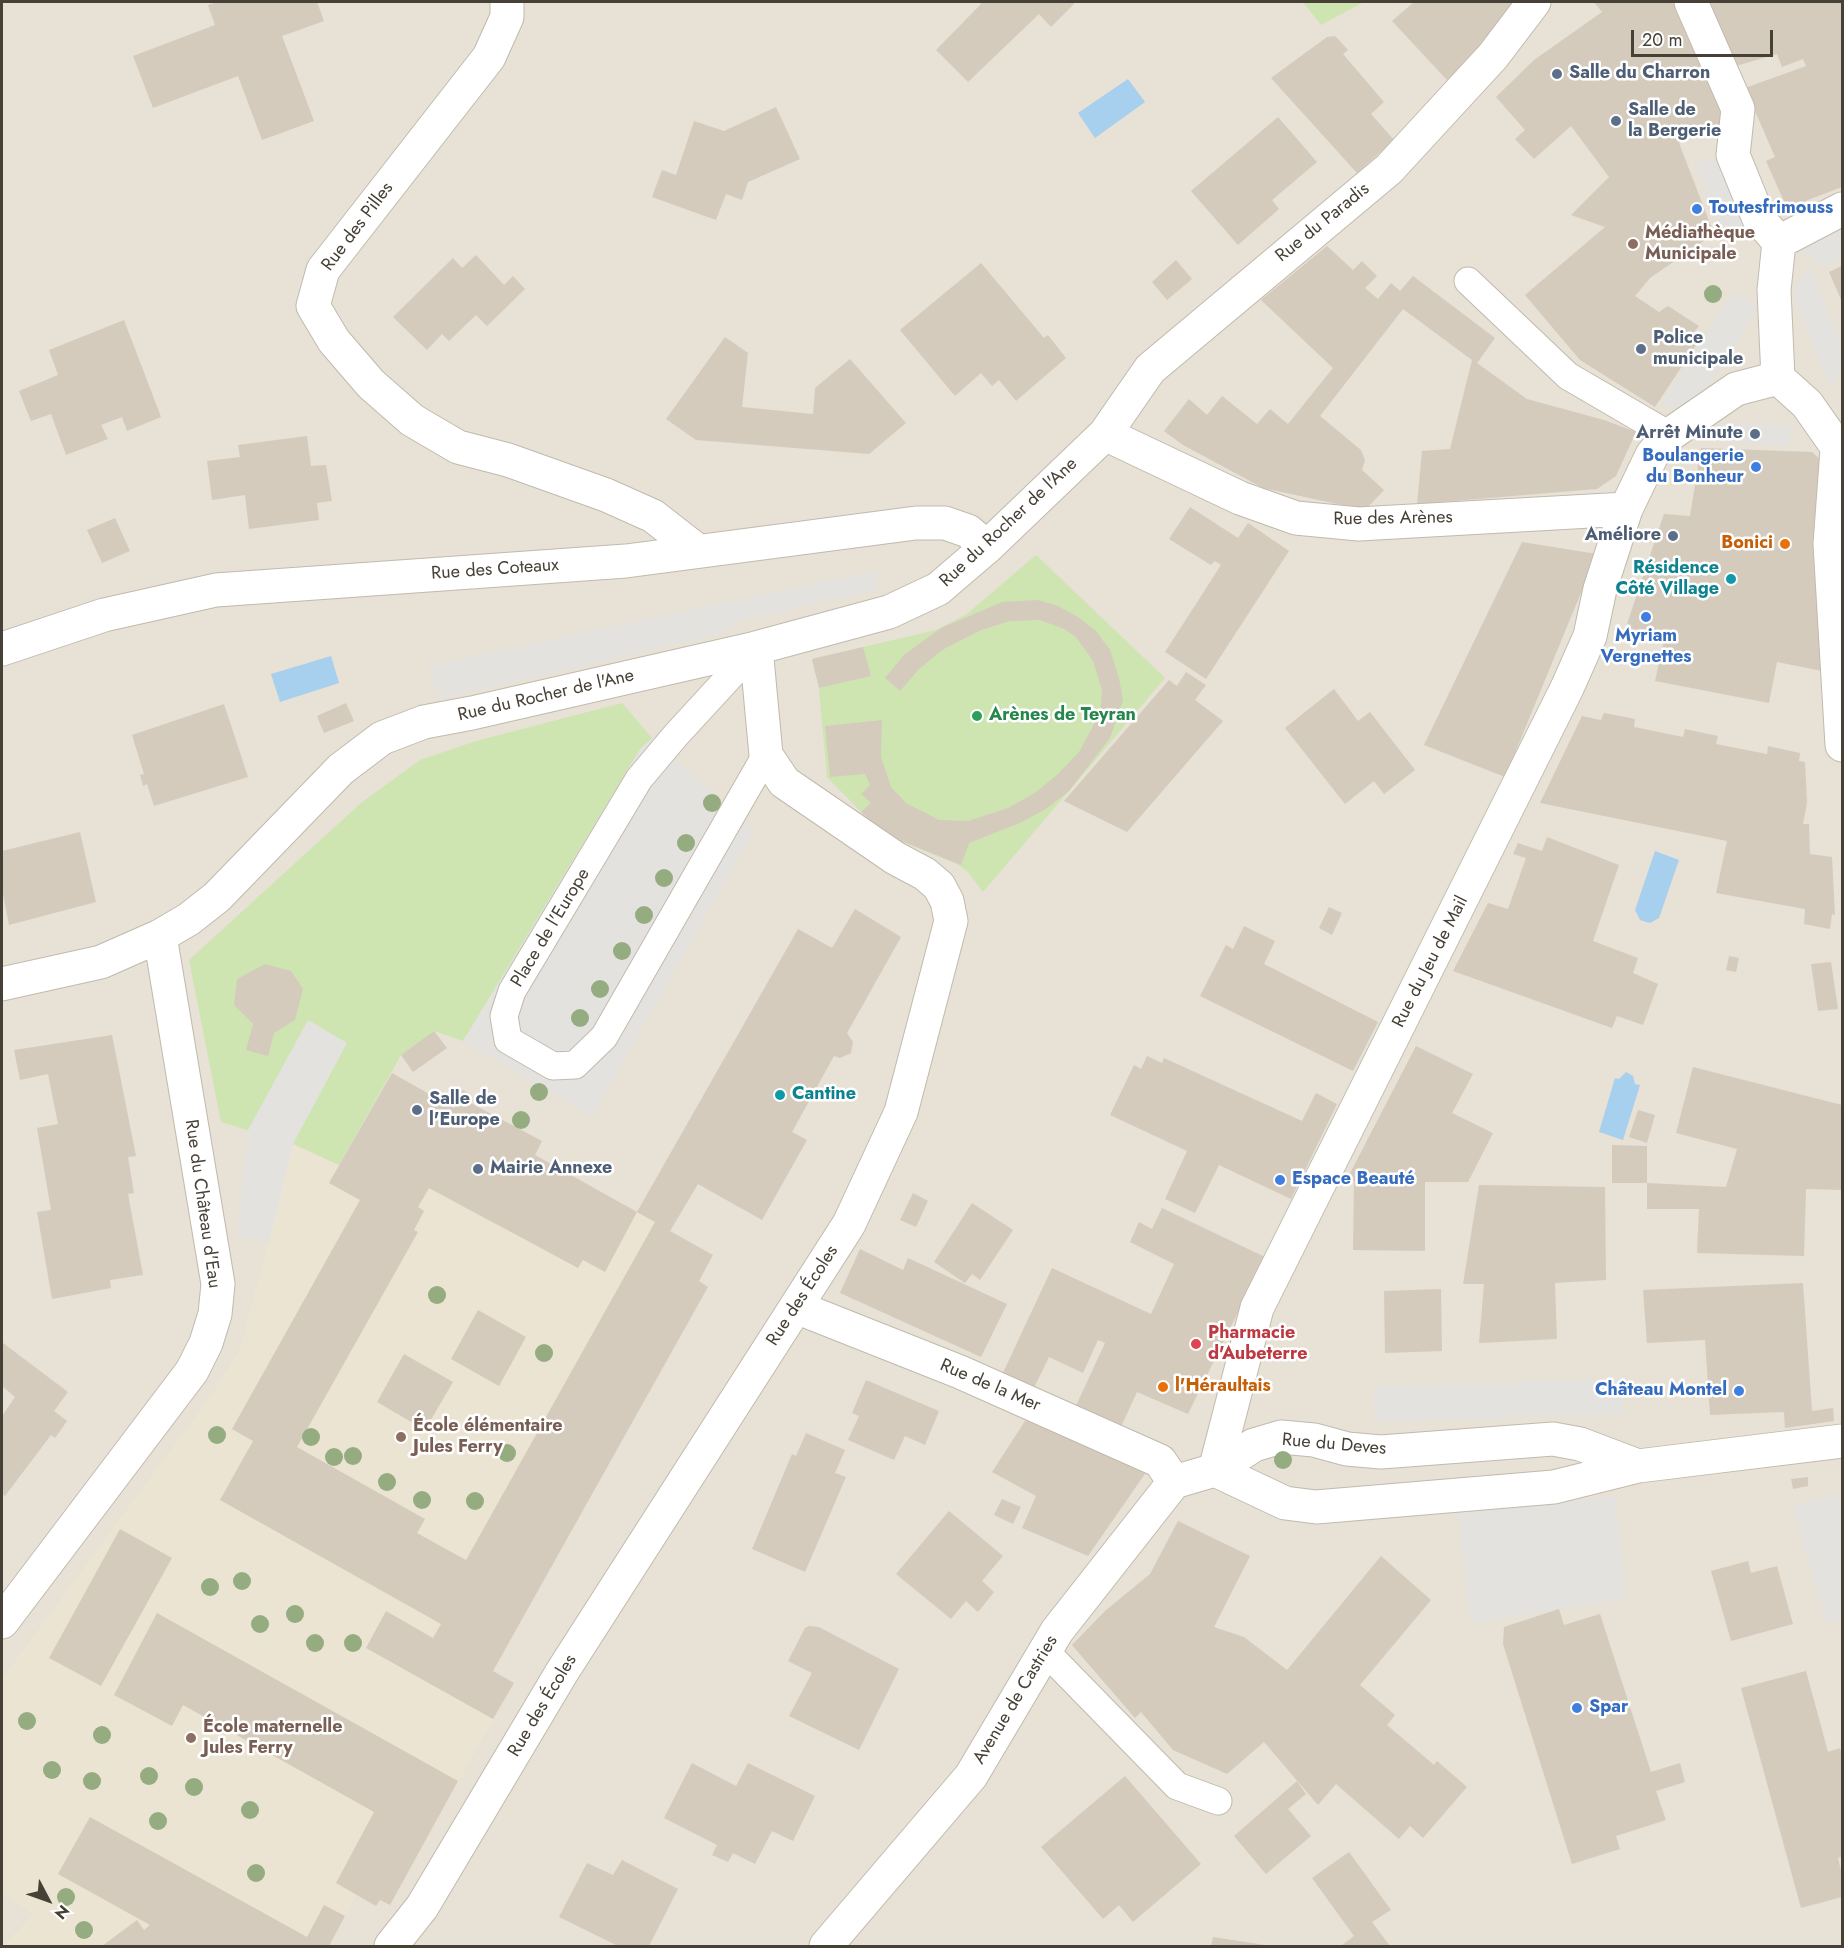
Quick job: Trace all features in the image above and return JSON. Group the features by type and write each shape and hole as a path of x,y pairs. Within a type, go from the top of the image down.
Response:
{"street":[{"name":"Rue des Pilles","path":"507,2 507,17 489,57 323,270 313,306 334,341 371,384 412,420 458,447 508,460 606,495 653,516 698,552"},
{"name":"Rue du Paradis","path":"1105,434 1150,369 1389,169 1486,64 1534,2"},
{"path":"1691,2 1738,109 1733,156 1759,219 1779,242 1774,290 1778,378 1808,404 1840,451 1830,543 1842,744"},
{"path":"1779,242 1842,209"},
{"path":"1660,445 1736,389 1778,378"},
{"name":"Rue des Arènes","path":"1105,434 1240,498 1296,518 1359,524 1626,509"},
{"name":"Rue du Rocher de l'Ane","path":"2,984 101,962 159,936 189,919 218,897 341,769 382,738 424,722 756,648 889,612 938,590 987,548 1105,434"},
{"name":"Rue du Jeu de Mail","path":"1215,1470 1257,1308 1567,688 1590,636 1600,589 1626,509 1660,445"},
{"name":"Rue des Coteaux","path":"2,649 104,615 216,591 626,561 916,523 945,523 968,531 987,548"},
{"name":"Rue des Écoles","path":"391,1947 422,1907 562,1672 849,1224 901,1112 951,921 947,901 939,886 925,874 895,858 784,782 766,755 756,648"},
{"name":"Rue du Château d'Eau","path":"2,1622 192,1371 206,1343 214,1314 218,1284 159,936"},
{"name":"Rue de la Mer","path":"796,1307 960,1372 1160,1461 1174,1482"},
{"name":"Rue du Deves","path":"1215,1470 1254,1444 1281,1437 1314,1440 1347,1449 1381,1452 1553,1439 1580,1444 1638,1466"},
{"name":"Rue du Deves","path":"1215,1470 1285,1503 1316,1507 1554,1487 1638,1466 1842,1441"},
{"path":"1174,1482 1215,1470"},
{"name":"Avenue de Castries","path":"826,1947 971,1776 1057,1631 1174,1482"}],"lane":[{"path":"1468,280 1568,376 1660,445"},
{"name":"Place de l'Europe","path":"756,648 639,779 512,991 504,1016 508,1040 553,1066 575,1065 604,1037 766,755"},
{"path":"1045,1651 1177,1786 1218,1801"}],"shaded area":[{"path":"2,2 1842,2 1842,1946 2,1946"},
{"path":"1722,159 1753,237 1722,235 1694,162"},
{"path":"1842,224 1842,259 1824,267 1796,246"},
{"path":"1810,266 1842,348 1842,374 1831,388 1792,291"},
{"path":"1734,292 1758,307 1689,417 1661,404"},
{"name":"Arrêt Minute","path":"1721,422 1791,426 1789,446 1719,442"},
{"path":"874,571 879,589 742,620 720,634 439,699 428,666"},
{"path":"652,738 754,831 592,1116 463,1041 640,749"},
{"path":"308,1020 347,1043 293,1144 269,1243 237,1234 248,1130"},
{"name":"École élémentaire Jules Ferry","path":"293,1144 339,1165 329,1183 414,1230 424,1211 418,1207 429,1188 495,1225 535,1155 713,1255 699,1281 708,1287 492,1671 514,1683 390,1905 380,1900 376,1906 357,1896 329,1946 2,1946 33,1914 2,1893 2,1678 210,1396 240,1349"},
{"path":"1622,1379 1623,1414 1375,1422 1374,1387"},
{"path":"1842,1492 1842,1618 1827,1623 1793,1507"},
{"path":"1615,1496 1626,1599 1471,1623 1458,1513"}],"green space":[{"path":"1303,2 1364,2 1321,25"},
{"name":"Arènes de Teyran","path":"1036,555 1165,678 983,892 968,872 957,864 883,834 827,777 819,688 812,659 936,630 967,614"},
{"path":"622,703 652,738 463,1041 434,1031 401,1055 339,1165 293,1144 221,1122 189,960 361,803 420,760 476,741"}],"water":[{"path":"1128,79 1145,102 1095,138 1078,113"},
{"path":"331,656 339,683 280,702 271,674"},
{"path":"1655,851 1679,860 1659,918 1650,923 1640,920 1635,910"},
{"path":"1626,1072 1633,1076 1635,1084 1640,1085 1623,1140 1599,1132 1615,1078 1619,1079"}],"building":[{"path":"217,2 317,2 324,21 282,36 314,121 262,140 238,76 153,108 133,56 215,25 208,5"},
{"path":"979,2 1072,2 1074,4 1051,27 1039,14 968,82 936,50 981,4"},
{"path":"1414,2 1523,2 1508,23 1447,80 1392,21"},
{"path":"1594,2 1678,2 1733,117 1679,143 1714,234 1650,278 1635,296 1659,312 1668,306 1699,326 1692,334 1700,339 1655,407 1580,360 1525,295 1605,227 1571,215 1609,177 1571,126 1534,159 1515,139 1525,130 1496,97 1534,60 1602,12"},
{"path":"1709,2 1842,2 1842,187 1787,208 1766,161 1775,157 1745,88 1806,66 1803,59 1782,67 1777,54 1736,66"},
{"path":"1335,36 1348,50 1343,54 1384,102 1371,114 1394,140 1357,173 1271,78 1327,37"},
{"path":"776,107 800,159 748,182 742,200 726,194 716,220 652,197 662,170 676,175 694,121 724,131"},
{"path":"1278,117 1317,162 1272,200 1279,209 1238,245 1191,191"},
{"path":"1327,246 1353,270 1362,261 1377,276 1365,288 1378,299 1391,283 1400,291 1413,276 1495,338 1477,363 1527,399 1604,420 1636,432 1616,476 1597,489 1417,504 1422,451 1450,449 1472,360 1403,309 1320,416 1361,450 1365,460 1362,470 1384,490 1365,510 1263,488 1183,445 1164,431 1189,399 1207,415 1222,396 1257,424 1270,409 1288,424 1333,368 1261,300"},
{"path":"476,255 504,285 513,276 525,289 487,326 476,315 449,341 442,334 427,350 393,317 453,258 462,268"},
{"path":"1176,260 1192,279 1167,300 1152,282"},
{"path":"981,263 1044,338 1048,335 1066,358 1016,401 999,380 992,386 981,373 955,396 900,330"},
{"path":"1842,266 1842,302 1829,272"},
{"path":"124,320 161,417 127,431 122,417 101,425 108,439 66,455 51,414 31,421 19,391 58,375 49,350"},
{"path":"725,337 748,353 742,407 813,414 815,388 850,359 906,423 869,454 696,440 666,419"},
{"path":"307,436 311,466 326,465 332,501 317,503 319,520 249,529 245,495 212,500 207,461 240,457 238,445"},
{"path":"1701,448 1812,452 1822,461 1814,524 1822,671 1777,662 1769,703 1655,681 1664,640 1624,633 1664,514 1690,516"},
{"path":"1190,507 1238,538 1248,523 1289,551 1206,679 1165,652 1221,565 1215,561 1211,565 1169,539"},
{"path":"115,518 130,551 102,563 87,530"},
{"path":"1522,542 1597,554 1505,777 1424,745"},
{"path":"1038,600 1058,606 1078,617 1096,631 1110,650 1123,700 1110,738 1069,791 1046,809 1020,823 969,843 961,865 884,834 861,812 871,803 861,794 870,785 865,774 830,777 825,726 882,720 881,757 891,787 906,803 939,820 968,821 1008,808 1035,793 1079,752 1100,713 1102,690 1093,661 1076,637 1064,629 1040,620 1010,621 981,630 942,650 918,670 900,691 885,678 904,655 941,628 1002,602"},
{"path":"863,647 871,676 819,688 812,659"},
{"path":"1186,672 1206,685 1195,700 1223,721 1127,832 1064,801 1169,680 1177,686"},
{"path":"1334,689 1358,721 1370,712 1415,770 1384,794 1374,781 1345,804 1285,728"},
{"path":"346,703 354,721 324,733 317,716"},
{"path":"224,704 248,777 154,806 147,784 143,786 140,775 144,774 132,735"},
{"path":"1604,713 1635,719 1634,727 1683,737 1685,729 1718,736 1716,744 1767,754 1768,746 1800,753 1799,761 1805,762 1807,803 1803,824 1809,824 1810,854 1832,857 1835,915 1832,914 1830,929 1804,924 1805,909 1716,893 1727,841 1540,803 1582,716 1601,720"},
{"path":"80,832 96,902 9,925 2,889 2,851"},
{"path":"1547,837 1619,865 1593,941 1638,958 1633,973 1658,984 1643,1025 1617,1016 1612,1028 1453,971 1488,903 1508,909 1526,858 1513,854 1518,843 1542,851"},
{"path":"1329,907 1342,913 1332,935 1319,928"},
{"path":"855,909 901,937 847,1033 853,1042 851,1053 840,1058 834,1056 792,1132 807,1140 762,1220 698,1184 670,1231 713,1255 699,1281 708,1287 493,1671 514,1683 493,1719 366,1648 386,1611 433,1638 441,1624 220,1500 253,1441 232,1429 360,1200 329,1183 392,1073 454,1108 463,1090 471,1094 467,1101 542,1141 535,1155 637,1212 798,929 832,948","holes":["429,1188 578,1268 583,1260 605,1272 637,1212 655,1222 466,1560 417,1533 425,1519 297,1447 418,1232 414,1230 424,1211 418,1207"]},
{"path":"1244,926 1275,941 1264,964 1378,1022 1353,1071 1200,996 1226,945 1233,949"},
{"path":"1729,956 1739,958 1736,972 1726,970"},
{"path":"1831,962 1838,1009 1818,1011 1811,964"},
{"path":"265,964 291,971 303,989 295,1020 274,1033 268,1056 246,1050 253,1024 234,1005 237,979"},
{"path":"434,1031 447,1048 413,1072 401,1055"},
{"path":"112,1035 136,1156 128,1157 134,1193 128,1194 143,1275 110,1280 111,1288 52,1299 37,1212 51,1210 37,1128 58,1124 48,1074 20,1080 14,1050"},
{"path":"1416,1046 1473,1074 1452,1113 1493,1133 1468,1182 1425,1182 1425,1251 1353,1250 1354,1181 1346,1181"},
{"path":"1147,1056 1162,1063 1164,1058 1302,1121 1316,1093 1337,1104 1291,1199 1219,1165 1195,1213 1165,1199 1187,1151 1110,1115 1134,1065 1141,1069"},
{"path":"1693,1067 1842,1105 1842,1190 1806,1189 1804,1256 1697,1253 1699,1209 1647,1209 1647,1183 1726,1187 1737,1149 1676,1133"},
{"path":"1638,1110 1655,1115 1647,1143 1629,1137"},
{"path":"1612,1145 1647,1146 1647,1183 1612,1183"},
{"path":"1479,1185 1605,1187 1606,1280 1555,1283 1557,1339 1479,1343 1484,1284 1463,1284"},
{"path":"913,1193 928,1201 916,1227 900,1220"},
{"path":"972,1203 1013,1230 980,1280 972,1274 965,1283 934,1262"},
{"path":"1162,1208 1265,1257 1188,1414 1137,1392 1119,1431 1074,1410 1105,1343 1098,1340 1083,1373 1049,1357 1032,1392 1001,1377 1052,1268 1151,1314 1174,1264 1130,1242 1139,1222 1152,1229"},
{"path":"860,1249 903,1270 908,1258 1007,1304 981,1357 840,1293"},
{"path":"1803,1283 1812,1411 1833,1408 1834,1421 1785,1428 1784,1412 1710,1415 1705,1340 1647,1343 1643,1290"},
{"path":"1441,1289 1442,1351 1385,1353 1384,1291"},
{"path":"478,1310 526,1337 499,1386 451,1359"},
{"path":"3,1343 68,1392 54,1411 67,1421 55,1438 51,1435 5,1496 2,1493 2,1416 15,1397 2,1386"},
{"path":"404,1354 453,1382 425,1430 377,1402"},
{"path":"866,1380 939,1411 925,1445 905,1436 894,1460 848,1440 859,1416 852,1413"},
{"path":"1027,1418 1149,1468 1088,1556 1022,1528 1036,1496 992,1472"},
{"path":"806,1433 845,1450 835,1473 846,1477 805,1572 752,1549 792,1454 796,1456"},
{"path":"1808,1477 1808,1486 1793,1489 1791,1479"},
{"path":"1002,1499 1021,1507 1013,1524 994,1515"},
{"path":"949,1511 1003,1556 982,1581 994,1592 978,1612 966,1601 951,1619 896,1574"},
{"path":"1178,1521 1250,1556 1214,1627 1244,1637 1287,1670 1381,1556 1431,1600 1360,1685 1395,1715 1387,1725 1434,1765 1437,1761 1467,1787 1423,1838 1410,1826 1399,1839 1336,1784 1318,1805 1264,1742 1227,1774 1173,1750 1141,1712 1135,1718 1072,1645 1105,1611 1150,1574"},
{"path":"120,1529 172,1558 101,1686 49,1658"},
{"path":"1748,1561 1751,1573 1777,1566 1793,1624 1731,1641 1711,1571"},
{"name":"Spar","path":"1559,1609 1564,1625 1600,1614 1651,1772 1680,1763 1685,1782 1656,1791 1666,1820 1616,1836 1620,1849 1572,1864 1503,1644 1504,1627"},
{"path":"157,1613 458,1781 390,1905 380,1900 376,1906 336,1883 374,1812 183,1705 172,1726 114,1695"},
{"path":"819,1627 899,1669 859,1750 789,1716 812,1673 788,1661 805,1628"},
{"path":"1806,1671 1828,1752 1840,1748 1842,1756 1842,1856 1838,1858 1842,1875 1842,1897 1801,1908 1741,1688"},
{"path":"692,1763 736,1786 748,1763 815,1796 793,1841 772,1831 755,1864 733,1853 728,1862 712,1855 717,1845 664,1818"},
{"path":"1125,1776 1201,1864 1133,1922 1119,1905 1103,1919 1041,1847"},
{"path":"1297,1781 1306,1794 1288,1809 1311,1836 1266,1874 1234,1836"},
{"path":"90,1817 307,1937 324,1905 345,1916 329,1946 102,1946 137,1920 144,1930 150,1925 58,1874"},
{"path":"1349,1852 1391,1910 1372,1922 1390,1946 1341,1946 1354,1936 1312,1878"},
{"path":"622,1860 678,1889 649,1946 618,1946 559,1917 587,1863 613,1875"},
{"path":"1213,1937 1265,1945 1265,1946 1211,1946"}],"place":[{"name":"Salle du Charron","path":"1557,74"},
{"name":"Salle de la Bergerie","path":"1616,121"},
{"name":"Toutesfrimouss","path":"1697,209"},
{"name":"Médiathèque Municipale","path":"1633,244"},
{"name":"Police municipale","path":"1641,349"},
{"name":"Arrêt Minute","path":"1755,434"},
{"name":"Boulangerie du Bonheur","path":"1756,467"},
{"name":"Améliore","path":"1673,536"},
{"name":"Bonici","path":"1785,544"},
{"name":"Résidence Côté Village","path":"1731,579"},
{"name":"Myriam Vergnettes","path":"1646,617"},
{"name":"Arènes de Teyran","path":"977,716"},
{"name":"Cantine","path":"780,1095"},
{"name":"Salle de l'Europe","path":"417,1110"},
{"name":"Mairie Annexe","path":"478,1169"},
{"name":"Espace Beauté","path":"1280,1180"},
{"name":"Pharmacie d'Aubeterre","path":"1196,1344"},
{"name":"l'Héraultais","path":"1163,1387"},
{"name":"Château Montel","path":"1739,1391"},
{"name":"École élémentaire Jules Ferry","path":"401,1437"},
{"name":"Spar","path":"1577,1708"},
{"name":"École maternelle Jules Ferry","path":"191,1738"}]}
